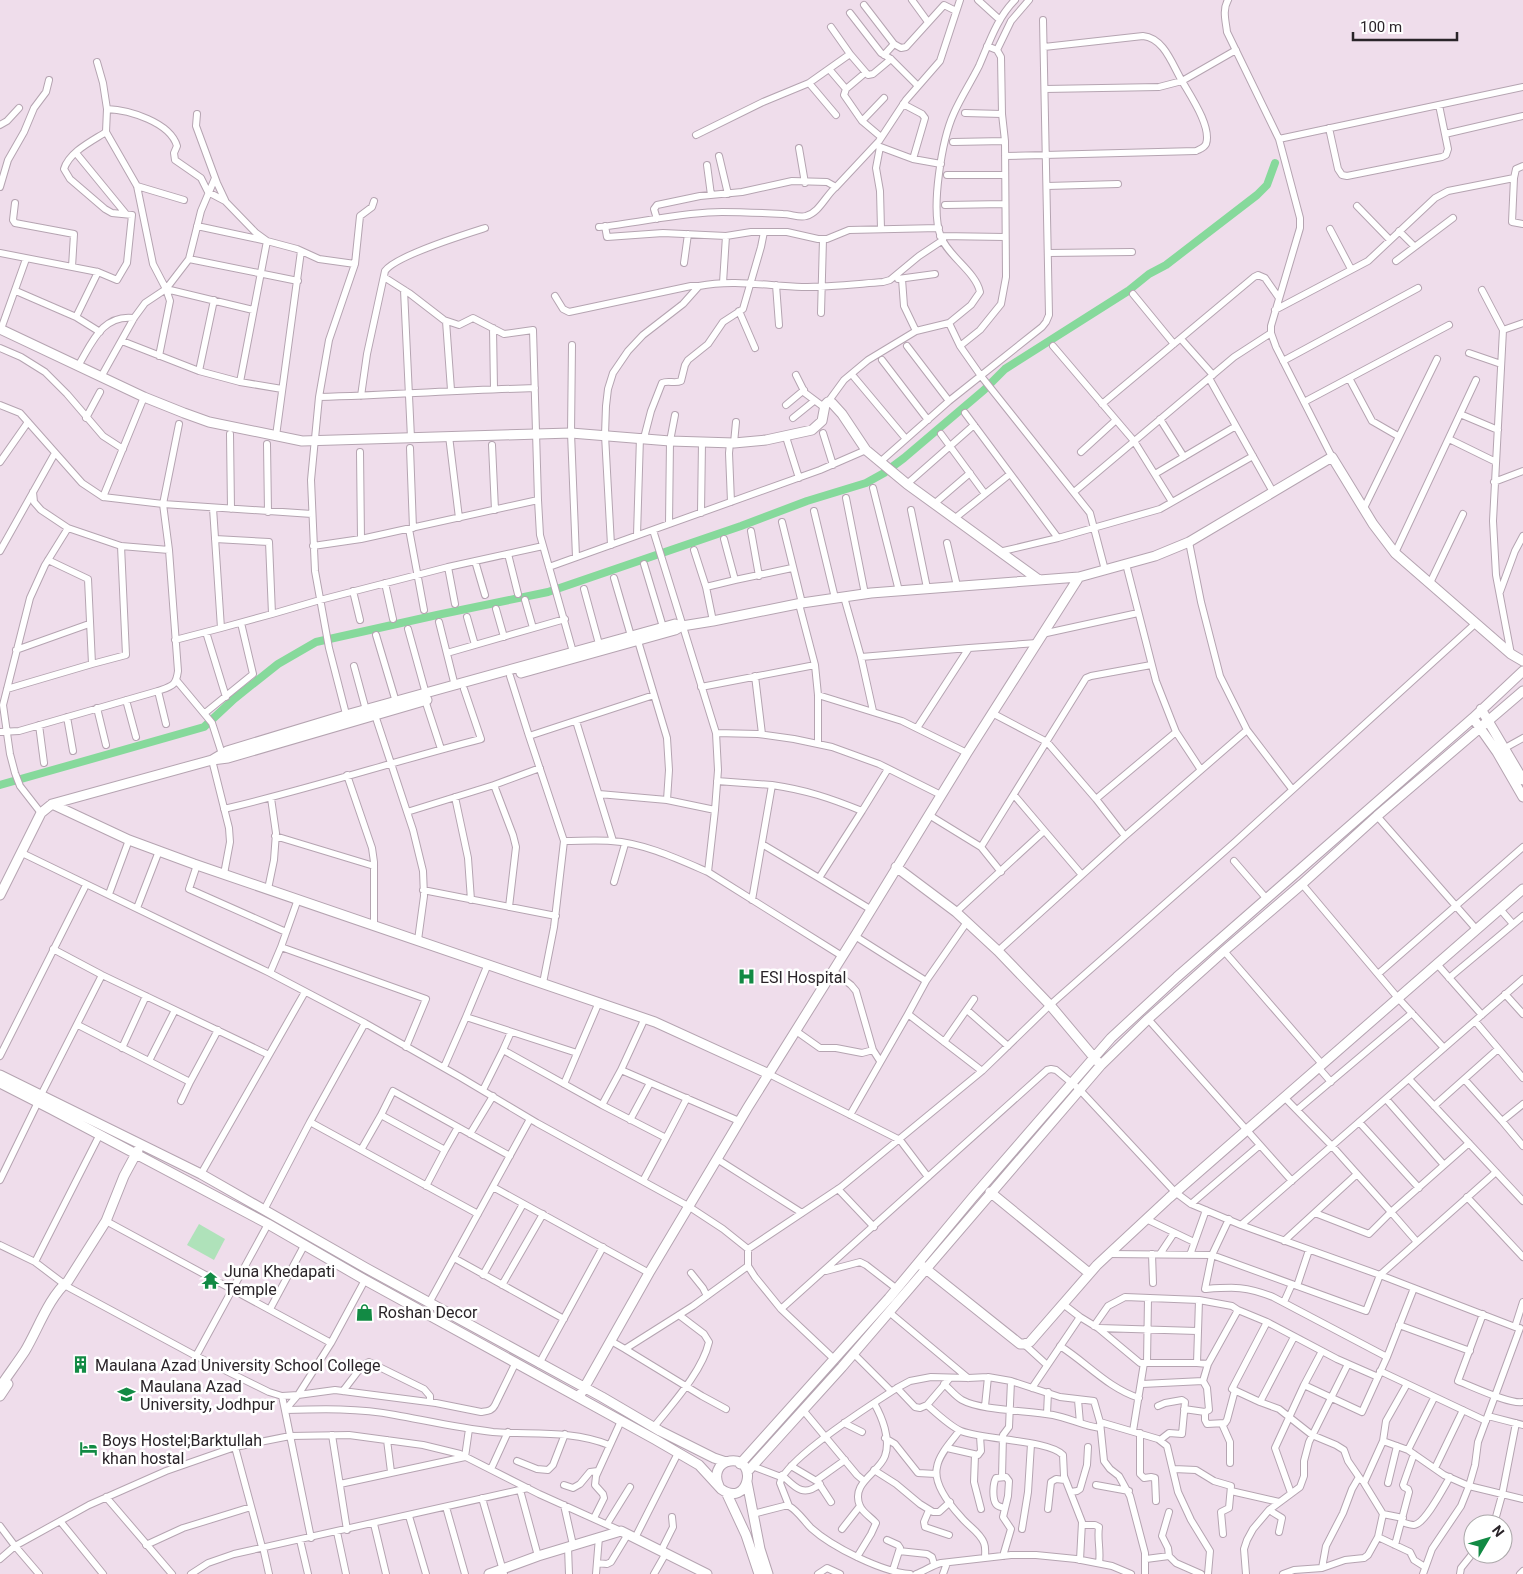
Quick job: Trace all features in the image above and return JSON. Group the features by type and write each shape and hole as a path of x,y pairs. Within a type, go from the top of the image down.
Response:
{"street":[{"path":"912,0 928,22"},
{"path":"881,229 880,191 876,168 878,146 881,137 903,104 940,61 960,0"},
{"path":"978,0 1000,20"},
{"path":"26,259 16,291 0,329 101,376 142,402 209,422 302,441 314,446 448,436 571,433 732,443 786,437 812,430 818,426 822,421 826,405 844,380 868,360 916,331 948,322 971,305 980,292 979,284 957,260 941,235 937,210 941,164 943,148 953,114 972,80 1004,12 1015,0"},
{"path":"997,50 1011,21 1029,0"},
{"path":"1228,0 1226,4 1228,32 1278,139 1300,218 1296,240 1275,310 1271,333 1283,361 1332,457 1395,553 1511,654 1523,661"},
{"path":"864,6 894,44 901,48 906,47 928,22 942,2 956,11"},
{"path":"850,13 884,55 918,86"},
{"path":"886,466 906,439 949,401 982,377 1046,322 1049,315 1043,20"},
{"path":"831,27 868,75 873,74 890,59"},
{"path":"1005,156 1196,151 1205,145 1205,125 1163,47 1150,37 1143,36 1044,47"},
{"path":"884,55 894,44"},
{"path":"960,346 980,330 1001,304 1006,278 1005,140 1002,114 1001,57 997,50 988,46"},
{"path":"1045,89 1159,87 1182,81 1236,50"},
{"path":"696,135 763,102 809,84 850,54"},
{"path":"96,62 103,83 107,109 106,132 137,186 153,264 166,289 170,302 159,356"},
{"path":"829,69 846,89"},
{"path":"865,73 846,89 844,95 862,121 881,137"},
{"path":"0,187 8,160 24,132 34,108 46,92 49,80"},
{"path":"809,84 836,115"},
{"path":"1278,139 1523,89"},
{"path":"862,121 884,98"},
{"path":"903,104 922,114 925,118 913,158"},
{"path":"1329,128 1338,169 1342,176 1446,156 1448,149 1439,105"},
{"path":"0,125 7,121 18,108"},
{"path":"107,109 142,117 170,133 177,146 174,154 175,160 201,178 208,192 225,201 256,233 267,241"},
{"path":"965,113 1002,114"},
{"path":"197,114 196,126 225,201"},
{"path":"1445,134 1523,116"},
{"path":"0,253 98,272 117,280 126,269 132,215 112,213 105,209 70,180 65,172 65,166 76,153 106,132"},
{"path":"953,142 1005,140"},
{"path":"878,146 913,158 941,164"},
{"path":"878,146 829,192 818,208 807,216 796,217 785,214 720,212 602,227 606,237 654,233 726,236 751,232 787,232 823,239 849,230 881,229 941,235 1005,237"},
{"path":"800,148 805,182"},
{"path":"76,153 126,214"},
{"path":"719,156 728,194"},
{"path":"707,165 711,195"},
{"path":"1523,166 1516,169 1514,178 1512,222 1523,224"},
{"path":"947,175 1005,175"},
{"path":"101,376 134,318 145,303 166,289 188,259 208,192 215,178"},
{"path":"1275,310 1368,261 1435,198 1442,194 1514,178"},
{"path":"657,219 654,209 657,205 711,195 728,194 792,181 827,182 836,187"},
{"path":"1047,186 1118,184"},
{"path":"137,186 184,200"},
{"path":"347,719 329,648 320,600 313,546 311,480 319,397 329,340 355,264 360,216 372,207 374,201"},
{"path":"15,203 13,220 15,223 74,234 72,267"},
{"path":"944,205 1005,204"},
{"path":"1357,206 1390,240"},
{"path":"1396,261 1452,218"},
{"path":"197,226 267,241 301,251 319,259 355,264"},
{"path":"361,396 367,354 384,277 388,267 442,242 485,228"},
{"path":"1330,229 1351,269"},
{"path":"1399,231 1414,246"},
{"path":"637,535 642,437 662,383 677,383 681,381 688,360 708,344 723,322 731,315 740,311 745,304 764,232"},
{"path":"684,264 688,234"},
{"path":"890,280 941,235"},
{"path":"723,283 726,236"},
{"path":"821,313 823,239"},
{"path":"240,382 267,241"},
{"path":"276,436 301,251"},
{"path":"1048,254 1132,252"},
{"path":"188,259 298,281"},
{"path":"76,318 98,272"},
{"path":"555,296 563,309 569,312 691,286 751,283 823,286 883,282 935,274"},
{"path":"1102,404 1258,276 1264,278 1279,298"},
{"path":"384,277 446,321 459,326 473,318 504,334 533,330 540,535 573,652"},
{"path":"902,278 904,306 916,331"},
{"path":"776,285 779,325"},
{"path":"611,545 605,435 608,389 613,373 643,335 683,304 699,286"},
{"path":"1283,361 1418,288"},
{"path":"166,289 253,310"},
{"path":"404,290 411,438"},
{"path":"1482,290 1503,330 1494,482 1494,530 1496,575 1511,654"},
{"path":"16,291 76,318 100,332"},
{"path":"1133,294 1174,344"},
{"path":"198,371 214,300"},
{"path":"740,311 755,348"},
{"path":"78,366 100,332 112,321 125,317 134,318"},
{"path":"446,321 451,390"},
{"path":"948,322 960,346 982,377 1090,513 1105,570"},
{"path":"1503,330 1523,322"},
{"path":"1304,402 1448,325"},
{"path":"492,328 494,389"},
{"path":"1074,492 1234,357 1271,333"},
{"path":"1181,339 1211,377 1273,492"},
{"path":"122,342 198,371 240,382 282,389"},
{"path":"572,345 571,433 576,557"},
{"path":"907,346 949,401"},
{"path":"1053,346 1134,441 1172,502"},
{"path":"0,348 21,357 45,372 104,436 123,449"},
{"path":"1469,354 1501,364"},
{"path":"1364,508 1437,359"},
{"path":"882,360 928,420"},
{"path":"796,375 805,393 814,401 826,405 832,403 842,414 866,450 907,484 1039,580"},
{"path":"854,376 906,439"},
{"path":"1349,378 1372,421 1398,436"},
{"path":"1395,553 1476,380"},
{"path":"319,397 535,388"},
{"path":"786,405 804,390"},
{"path":"86,418 100,392"},
{"path":"793,418 814,401"},
{"path":"104,497 142,402"},
{"path":"0,405 20,413 82,483 104,497 231,510 312,514"},
{"path":"965,413 1058,538"},
{"path":"1460,414 1498,430"},
{"path":"669,524 670,440 675,415"},
{"path":"1160,419 1184,457"},
{"path":"1081,452 1116,420"},
{"path":"0,462 3,451 28,422"},
{"path":"731,502 729,453 736,422"},
{"path":"3,732 19,731 158,691 172,686 177,681 178,671 163,504 179,424"},
{"path":"907,484 974,425"},
{"path":"1155,474 1236,426"},
{"path":"823,433 833,465"},
{"path":"230,434 231,510"},
{"path":"941,434 985,494"},
{"path":"448,436 459,518"},
{"path":"786,437 799,478"},
{"path":"1449,439 1496,462"},
{"path":"701,513 702,442"},
{"path":"267,444 268,512"},
{"path":"492,445 495,510"},
{"path":"410,448 411,528 424,610"},
{"path":"549,566 799,478 866,450"},
{"path":"360,452 361,539"},
{"path":"0,552 55,453"},
{"path":"999,552 1058,538 1160,509 1253,456"},
{"path":"212,760 227,751 347,719 375,715 455,686 600,644 675,630 682,626 864,594 1079,577 1105,570 1155,556 1189,542 1332,457"},
{"path":"1494,482 1523,471"},
{"path":"934,504 970,474"},
{"path":"954,519 1010,474"},
{"path":"873,488 899,591"},
{"path":"34,492 34,502 41,510 68,528 121,546 168,550"},
{"path":"846,498 864,594"},
{"path":"313,546 361,539 538,500"},
{"path":"213,508 220,628"},
{"path":"911,510 927,588"},
{"path":"814,511 860,657 873,711"},
{"path":"1430,583 1463,514"},
{"path":"782,522 815,665 818,695 818,744"},
{"path":"41,813 20,786 15,773 3,732 3,705 30,598 48,560 68,528"},
{"path":"652,530 659,547 716,734 718,781 708,872"},
{"path":"751,531 759,576"},
{"path":"1500,593 1515,551 1523,536"},
{"path":"214,539 269,542 272,614"},
{"path":"724,539 735,580"},
{"path":"1189,542 1201,602 1220,676 1247,730 1292,789"},
{"path":"947,543 957,586"},
{"path":"7,689 126,655 121,546"},
{"path":"175,640 353,591 543,546"},
{"path":"694,550 706,587 713,621"},
{"path":"508,554 518,594"},
{"path":"48,560 88,579 92,664"},
{"path":"476,561 485,595"},
{"path":"644,564 663,628"},
{"path":"1126,564 1156,681 1176,732 1201,770"},
{"path":"448,568 455,604"},
{"path":"706,587 792,568"},
{"path":"579,1397 649,1273 739,1121 832,971 856,936 870,909 992,712 1079,577"},
{"path":"614,578 667,738 669,770 667,800"},
{"path":"385,583 393,619"},
{"path":"584,589 600,644"},
{"path":"353,591 360,620"},
{"path":"525,600 533,628"},
{"path":"496,609 504,636"},
{"path":"1042,634 1138,613"},
{"path":"467,616 475,645"},
{"path":"447,653 565,619"},
{"path":"439,622 455,686"},
{"path":"206,714 253,674 241,623"},
{"path":"748,1249 838,1189 982,1071 1050,1005 1235,842 1476,623"},
{"path":"16,650 89,624"},
{"path":"0,895 41,813 52,804 212,760 228,758 347,719 366,710 396,702 464,689 634,639 675,624 682,626"},
{"path":"408,628 441,749"},
{"path":"206,632 226,697"},
{"path":"376,635 396,702"},
{"path":"860,657 1037,643"},
{"path":"916,728 969,648"},
{"path":"701,687 815,665"},
{"path":"981,847 1086,678 1151,665"},
{"path":"354,666 366,710"},
{"path":"726,1492 737,1493 745,1487 749,1469 889,1312 979,1190 1075,1086 1140,1010 1473,718 1523,671"},
{"path":"510,676 564,841 556,916 543,983"},
{"path":"755,676 762,734"},
{"path":"177,681 212,723 222,754"},
{"path":"224,809 271,798 347,775 481,739 464,689"},
{"path":"158,691 166,724"},
{"path":"1097,1061 1148,1019 1377,816 1523,691"},
{"path":"529,736 654,695"},
{"path":"818,695 873,711 916,728 967,753"},
{"path":"126,700 136,737"},
{"path":"97,708 106,745"},
{"path":"1481,709 1490,721 1523,780"},
{"path":"992,712 1047,742 1125,836"},
{"path":"375,715 407,812 423,872 424,890 418,940"},
{"path":"67,717 73,752"},
{"path":"1473,718 1523,797"},
{"path":"576,721 613,841"},
{"path":"39,725 44,763"},
{"path":"998,951 1125,836 1247,730"},
{"path":"1096,799 1176,732"},
{"path":"716,734 762,734 818,744 840,750 888,769 941,795"},
{"path":"1505,748 1523,738"},
{"path":"212,760 229,828 230,842 224,874"},
{"path":"407,812 494,785 540,768"},
{"path":"819,878 888,769"},
{"path":"347,775 372,848 374,866 374,924"},
{"path":"718,781 798,789 825,796 862,810"},
{"path":"494,785 514,835 516,847 509,907"},
{"path":"752,900 772,785"},
{"path":"599,794 667,800 715,810"},
{"path":"1014,795 1082,875"},
{"path":"455,797 468,858 471,900"},
{"path":"268,889 274,860 275,836 271,798"},
{"path":"52,804 129,840 159,851 645,1018 769,1074 900,1140 928,1177"},
{"path":"929,815 981,847 1001,872"},
{"path":"1377,816 1477,930"},
{"path":"956,912 1044,831"},
{"path":"275,836 374,866"},
{"path":"109,894 129,840"},
{"path":"564,841 613,841 668,856 708,872 842,956"},
{"path":"614,882 625,844"},
{"path":"762,844 870,909"},
{"path":"1378,974 1523,847"},
{"path":"137,908 159,851"},
{"path":"22,853 270,973 365,1023 444,1067 530,1119 688,1206 723,1229 748,1249"},
{"path":"1234,861 1266,898"},
{"path":"197,864 189,889 286,932"},
{"path":"896,867 956,912 998,951 1050,1005 1097,1061"},
{"path":"1302,884 1398,998 1444,1048"},
{"path":"0,1056 86,885"},
{"path":"1024,1344 1030,1342 1089,1273 1175,1192 1523,889"},
{"path":"424,890 556,916"},
{"path":"270,973 282,947 298,899"},
{"path":"1500,910 1513,924"},
{"path":"1448,978 1523,916"},
{"path":"850,1115 926,981 967,922"},
{"path":"856,936 926,981"},
{"path":"282,947 426,999 406,1047"},
{"path":"53,949 102,975 269,1055"},
{"path":"1224,951 1320,1066 1331,1082"},
{"path":"444,1067 488,964"},
{"path":"1437,964 1482,1015"},
{"path":"832,971 856,991 860,1011 873,1050 880,1062"},
{"path":"0,1180 3,1166 78,1025 102,975"},
{"path":"1241,1225 1523,979"},
{"path":"201,1174 305,992"},
{"path":"1505,994 1523,1014"},
{"path":"122,1048 146,996"},
{"path":"944,1042 974,999"},
{"path":"564,1084 599,1002"},
{"path":"149,1062 175,1010"},
{"path":"967,1010 1008,1046"},
{"path":"1298,1110 1412,1013"},
{"path":"908,1014 982,1071"},
{"path":"466,1017 577,1053"},
{"path":"602,1106 645,1018"},
{"path":"1148,1019 1292,1181"},
{"path":"1474,1021 1523,1078"},
{"path":"264,1210 365,1023"},
{"path":"78,1025 190,1082"},
{"path":"181,1101 218,1030"},
{"path":"796,1031 820,1048 836,1048 862,1053 873,1050"},
{"path":"483,1090 512,1032"},
{"path":"1434,1106 1498,1049"},
{"path":"503,1050 602,1106 666,1138"},
{"path":"781,1309 1051,1068 1075,1086 1175,1192 1191,1204 1241,1225 1519,1328"},
{"path":"621,1070 739,1121"},
{"path":"0,1074 100,1134 201,1174 653,1428 714,1458 726,1462 732,1461 749,1469 782,1476 804,1491 813,1490 819,1482 845,1460"},
{"path":"1409,1079 1523,1201"},
{"path":"1465,1080 1523,1146"},
{"path":"630,1120 650,1082"},
{"path":"0,1084 39,1099 138,1149 306,1244 365,1280 699,1465 726,1492 746,1535 760,1574"},
{"path":"740,1464 896,1289 922,1266 990,1192 1075,1086"},
{"path":"361,1150 393,1091 510,1156"},
{"path":"470,1134 493,1096"},
{"path":"1284,1097 1332,1146 1417,1242"},
{"path":"643,1181 687,1098"},
{"path":"1386,1099 1444,1165"},
{"path":"1502,1121 1523,1104"},
{"path":"381,1115 445,1150"},
{"path":"429,1303 530,1119"},
{"path":"310,1122 478,1214"},
{"path":"1359,1122 1419,1188"},
{"path":"426,1186 458,1128"},
{"path":"35,1262 100,1134"},
{"path":"1315,1213 1369,1234 1469,1143"},
{"path":"1191,1204 1260,1145"},
{"path":"0,1387 106,1221 124,1176 138,1149"},
{"path":"716,1159 802,1213"},
{"path":"1108,1254 1212,1255 1366,1311 1380,1275 1496,1172"},
{"path":"1284,1240 1357,1174"},
{"path":"493,1187 649,1273"},
{"path":"838,1189 874,1227"},
{"path":"990,1192 1089,1273"},
{"path":"1467,1198 1523,1257"},
{"path":"483,1275 523,1204"},
{"path":"1190,1255 1206,1210"},
{"path":"502,1285 543,1214"},
{"path":"1146,1219 1194,1242"},
{"path":"1197,1363 1197,1330 1212,1255 1229,1219"},
{"path":"106,1221 331,1344"},
{"path":"196,1356 268,1224"},
{"path":"1160,1254 1174,1233"},
{"path":"270,1309 306,1244"},
{"path":"0,1246 35,1262 67,1284 196,1356 269,1392 282,1396 335,1390 430,1402 481,1412 488,1411 493,1409 516,1362"},
{"path":"539,1364 603,1248"},
{"path":"748,1249 748,1266 755,1277 781,1309 834,1359"},
{"path":"1284,1302 1310,1250"},
{"path":"1152,1254 1153,1283"},
{"path":"454,1258 564,1318"},
{"path":"822,1272 860,1262 896,1289"},
{"path":"624,1349 679,1315 748,1266"},
{"path":"922,1266 1020,1344 1024,1344 1047,1365"},
{"path":"691,1273 707,1296"},
{"path":"286,1412 331,1344 365,1280"},
{"path":"0,1396 29,1354 67,1284"},
{"path":"1205,1289 1236,1287 1255,1289 1284,1302 1387,1357"},
{"path":"1304,1385 1362,1412 1387,1357 1414,1288"},
{"path":"1096,1327 1108,1306 1125,1297 1202,1300 1232,1306 1348,1364 1407,1384 1434,1398 1487,1419 1519,1424 1497,1514"},
{"path":"1133,1431 1146,1363 1148,1298"},
{"path":"1423,1574 1432,1549 1460,1506 1469,1486 1475,1465 1478,1442 1519,1328 1523,1302"},
{"path":"1063,1304 1096,1327 1140,1363 1208,1364"},
{"path":"1184,1409 1205,1412 1209,1410 1207,1388 1203,1381 1208,1364 1238,1310"},
{"path":"889,1312 968,1378"},
{"path":"1483,1314 1458,1380 1496,1396 1519,1403 1523,1402"},
{"path":"653,1428 686,1386 709,1342 704,1334 679,1315"},
{"path":"1032,1388 1080,1317"},
{"path":"1266,1322 1232,1389 1270,1405 1289,1416 1300,1428 1344,1450 1348,1461 1383,1514 1414,1525 1434,1505 1450,1477"},
{"path":"1399,1324 1470,1350"},
{"path":"1096,1327 1197,1330"},
{"path":"1260,1402 1294,1337"},
{"path":"611,1341 726,1409"},
{"path":"1060,1346 1074,1354 1120,1390 1139,1398"},
{"path":"1292,1493 1276,1448 1289,1416 1322,1351"},
{"path":"853,1353 915,1407 927,1406 950,1378"},
{"path":"343,1391 362,1366 369,1362 424,1389 430,1396 430,1402"},
{"path":"1246,1574 1244,1549 1247,1540 1253,1528 1269,1510 1300,1487 1304,1476 1304,1461 1312,1435 1348,1364"},
{"path":"985,1406 988,1377"},
{"path":"910,1574 865,1562 812,1529 789,1506 781,1488 782,1476 826,1436 874,1402 910,1381 923,1378 988,1377 1011,1381 1078,1400 1094,1402 1100,1425 1104,1460 1110,1469 1119,1476 1129,1491 1146,1559 1145,1574"},
{"path":"1002,1477 1004,1434 1009,1427 1011,1381"},
{"path":"1142,1384 1203,1381"},
{"path":"944,1384 962,1400 985,1406 1047,1414 1080,1423 1087,1427 1100,1425 1133,1431 1160,1440 1167,1446 1182,1502 1210,1551 1208,1574"},
{"path":"1322,1568 1326,1546 1343,1513 1352,1489 1361,1480 1383,1441 1386,1421 1407,1384"},
{"path":"1205,1412 1207,1424 1222,1424 1227,1420 1235,1390"},
{"path":"1047,1414 1048,1392"},
{"path":"282,1396 311,1538"},
{"path":"1408,1450 1434,1398"},
{"path":"1078,1400 1080,1423"},
{"path":"1158,1406 1182,1400 1185,1402 1182,1434 1169,1433 1160,1440"},
{"path":"857,1557 872,1534 876,1523 860,1506 858,1499 860,1491 864,1481 885,1457 884,1422 874,1402"},
{"path":"927,1406 960,1431 1031,1444 1061,1453 1063,1458 1062,1471 1079,1512 1082,1525 1080,1560"},
{"path":"286,1412 331,1409 363,1410 469,1429 565,1434 588,1438 609,1445"},
{"path":"802,1410 864,1481"},
{"path":"1435,1468 1463,1410"},
{"path":"594,1518 604,1498 595,1482 598,1471 621,1421"},
{"path":"844,1424 862,1432"},
{"path":"1222,1424 1230,1442 1230,1463"},
{"path":"465,1456 469,1429"},
{"path":"960,1431 938,1462 936,1474 938,1481 961,1518 981,1538 985,1547 985,1558"},
{"path":"491,1469 508,1432"},
{"path":"1140,1433 1140,1474 1144,1478 1155,1478 1156,1502"},
{"path":"517,1461 536,1469 548,1470 553,1465 565,1434"},
{"path":"332,1435 347,1530"},
{"path":"0,1559 15,1546 60,1521 166,1470 235,1447 290,1436 350,1435 423,1445 465,1456 528,1488 628,1534 706,1574"},
{"path":"947,1448 978,1455 981,1451 980,1436"},
{"path":"885,1438 895,1444 918,1473 936,1474"},
{"path":"387,1440 391,1472"},
{"path":"1383,1441 1408,1450 1450,1477 1469,1486 1523,1499"},
{"path":"1022,1529 1028,1492 1031,1444"},
{"path":"1388,1483 1397,1446"},
{"path":"235,1447 269,1574"},
{"path":"1071,1492 1080,1489 1088,1447"},
{"path":"596,1563 607,1564 611,1562 678,1453"},
{"path":"1395,1545 1403,1520 1409,1490 1403,1484 1414,1454"},
{"path":"975,1455 974,1482 981,1509"},
{"path":"340,1484 465,1456"},
{"path":"719,1486 716,1477 717,1472 726,1462"},
{"path":"791,1466 819,1482 831,1502"},
{"path":"1174,1469 1196,1470 1220,1484 1231,1486 1229,1509 1221,1512 1223,1534"},
{"path":"874,1470 896,1484 929,1510 938,1512 950,1502"},
{"path":"564,1485 573,1488 580,1484 590,1472 598,1471"},
{"path":"1003,1556 1011,1529 1003,1517 1009,1490 1009,1480 1006,1477 1002,1477 995,1479 994,1485 996,1504 1004,1508"},
{"path":"1048,1509 1052,1482 1056,1479 1065,1480"},
{"path":"747,1482 760,1549 768,1574"},
{"path":"1096,1485 1129,1491"},
{"path":"607,1524 630,1487"},
{"path":"191,1574 208,1563 262,1547 311,1538 528,1488"},
{"path":"520,1490 538,1556"},
{"path":"1231,1491 1279,1502"},
{"path":"106,1498 172,1574"},
{"path":"482,1498 503,1571"},
{"path":"564,1505 570,1546 569,1574"},
{"path":"753,1514 789,1506"},
{"path":"842,1529 860,1506"},
{"path":"146,1545 183,1528 251,1507"},
{"path":"446,1507 465,1574"},
{"path":"929,1510 924,1522 925,1527 949,1535"},
{"path":"1269,1510 1282,1518 1279,1532"},
{"path":"1169,1512 1162,1536 1168,1548 1169,1556 1176,1563 1201,1574"},
{"path":"1283,1574 1294,1570 1322,1568 1345,1560 1364,1558 1368,1555 1378,1537 1383,1514"},
{"path":"409,1516 426,1574"},
{"path":"654,1574 673,1527 672,1517"},
{"path":"60,1521 103,1574"},
{"path":"374,1524 386,1574"},
{"path":"1082,1525 1095,1525 1098,1527 1099,1563"},
{"path":"0,1526 39,1574"},
{"path":"336,1532 346,1574"},
{"path":"488,1574 503,1571 538,1556 570,1546 599,1538 628,1534"},
{"path":"1378,1537 1410,1552 1414,1560 1425,1567"},
{"path":"596,1574 599,1538"},
{"path":"300,1540 308,1574"},
{"path":"887,1540 898,1545 899,1551 893,1570"},
{"path":"899,1551 927,1554 932,1557 934,1564"},
{"path":"916,1574 925,1571 934,1564 1003,1556 1036,1555 1099,1563 1131,1574"},
{"path":"1146,1559 1169,1556"},
{"path":"944,1574 947,1563"},
{"path":"92,1574 98,1568"},
{"path":"818,1574 827,1568 840,1574"},
{"path":"1520,1574 1523,1571"}],"green space":[{"path":"199,1224 225,1239 214,1260 187,1245"}],"waterway":[{"path":"0,785 204,727 234,699 278,664 316,642 548,592 741,526 807,501 866,483 884,473 904,458 984,390 1005,369 1128,291 1149,274 1166,265 1257,195 1267,185 1275,163"}],"place":[{"name":"ESI Hospital","path":"746,977"},
{"name":"Juna Khedapati Temple","path":"210,1280"},
{"name":"Roshan Decor","path":"364,1312"},
{"name":"Maulana Azad University School College","path":"81,1365"},
{"name":"Maulana Azad University, Jodhpur","path":"126,1395"},
{"name":"Boys Hostel;Barktullah khan hostal","path":"88,1449"}]}
